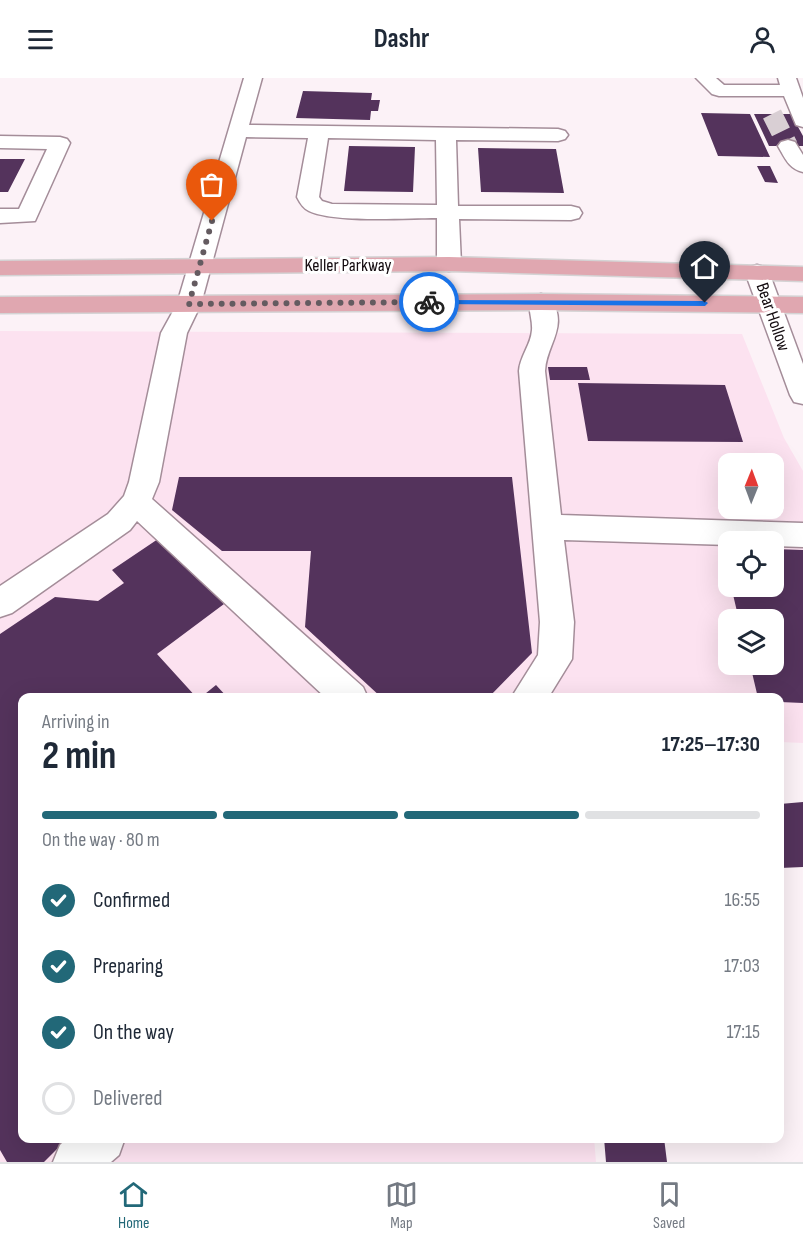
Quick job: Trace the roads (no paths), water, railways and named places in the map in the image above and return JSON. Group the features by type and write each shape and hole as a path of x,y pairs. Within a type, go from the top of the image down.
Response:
{"main road":[{"name":"Keller Parkway","path":"0,268 449,264 803,274"},
{"name":"Keller Parkway","path":"0,305 541,302 803,305"}],"street":[{"path":"0,603 118,522 136,502 144,482 174,333 189,304 253,78"},
{"path":"705,78 719,90 764,98 789,85 803,121"},
{"path":"237,131 558,135"},
{"path":"319,133 308,197 309,202 314,206 332,211 571,213"},
{"path":"446,134 449,264"},
{"path":"0,142 60,142 27,216 0,216"},
{"path":"788,146 796,160 803,165"},
{"name":"Bear Hollow","path":"757,272 792,370 803,394"},
{"path":"531,693 555,659 557,622 532,371 532,359 543,340 545,328 541,302"},
{"path":"136,502 346,693"},
{"path":"549,527 803,535"},
{"path":"77,1162 97,1143"}],"tunnel":[{"path":"772,114 788,146"}]}
